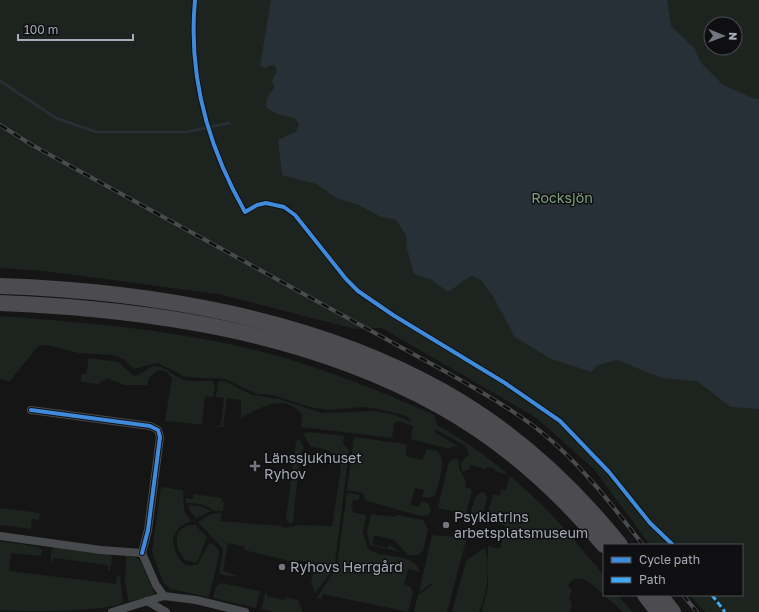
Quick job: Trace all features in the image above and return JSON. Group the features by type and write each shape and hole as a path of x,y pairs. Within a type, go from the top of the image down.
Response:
{"highway":[{"path":"0,286 99,292 204,308 299,332 374,358 446,393 501,429 563,481 619,544"},
{"path":"0,303 97,308 185,321 296,347 369,372 441,406 493,440 542,480 603,544"},
{"path":"646,596 658,612"},
{"path":"661,596 673,612"}],"street":[{"path":"31,410 150,426 158,430 160,437 148,530 142,553 156,585 164,596"},
{"path":"0,536 100,550 142,553"},
{"path":"112,612 164,596 196,600 245,612"},
{"path":"147,601 166,612"}],"green space":[{"name":"Rocksjön","path":"0,0 759,0 759,612 705,612 691,596 743,596 743,544 649,544 593,468 535,417 382,328 355,329 218,294 44,271 0,268"},
{"path":"0,316 134,328 168,333 234,345 288,359 352,381 434,415 437,425 478,451 508,475 495,471 495,469 487,467 486,469 470,465 469,469 462,472 461,463 469,454 466,446 436,430 434,432 460,447 453,446 449,449 411,439 413,426 398,421 394,423 392,438 301,427 302,415 296,408 288,404 272,404 241,418 241,400 227,398 223,426 229,427 216,427 215,426 221,426 224,398 216,397 218,382 224,381 252,395 279,399 322,413 373,411 392,414 412,422 407,416 378,409 364,407 329,410 310,407 272,395 257,394 225,379 185,377 158,363 134,369 125,360 113,355 79,353 47,345 38,346 10,381 0,379"},
{"path":"89,358 118,362 134,376 151,367 158,366 186,380 213,381 215,386 213,397 205,396 202,424 207,425 165,421 172,379 167,372 158,370 149,378 147,385 124,385 107,378 98,384 81,382 81,374 86,374"},
{"path":"309,432 344,436 343,443 349,450 335,563 331,572 315,593 311,582 315,564 299,560 298,563 244,550 245,547 228,543 223,571 236,575 235,577 219,574 223,552 222,548 198,522 211,514 222,513 221,521 281,526 285,528 299,525 332,526 341,468 340,463 330,452 321,448 311,447 303,434"},
{"path":"354,437 406,444 406,456 422,460 427,449 435,450 439,454 442,459 442,466 435,495 429,498 422,497 424,490 415,488 410,505 419,507 421,501 428,503 431,510 428,515 421,516 367,501 365,500 363,493 347,490"},
{"path":"299,438 304,448 300,454 293,522 290,524 286,519 296,442"},
{"path":"456,458 458,459 459,468 466,482 465,487 471,489 472,491 466,514 438,508 448,465 450,461"},
{"path":"510,476 535,498 569,534 600,570 603,576 603,594 587,581 577,579 568,585 572,590 569,597 572,605 570,612 482,612 488,586 488,546 500,549 506,526 486,520 493,494 500,496 501,490 506,490"},
{"path":"161,487 183,490 184,511 191,521 179,527 173,537 176,553 179,558 187,565 192,566 198,564 209,543 215,545 218,549 219,555 209,597 171,589 164,583 152,552"},
{"path":"481,492 485,493 487,498 481,520 476,523 471,521 471,514 474,501"},
{"path":"347,493 358,494 360,496 358,500 353,500 351,507 353,508 352,512 366,515 363,534 368,549 382,554 405,558 417,565 420,572 408,569 404,584 410,586 413,594 408,612 323,594 321,599 317,598 337,566"},
{"path":"193,494 222,498 221,501 224,502 223,511 214,511 201,504 186,503 185,498 193,499"},
{"path":"189,505 200,506 211,511 196,518 189,509"},
{"path":"0,508 40,513 39,520 32,519 31,529 0,525"},
{"path":"371,514 394,517 397,515 423,520 428,529 423,551 418,555 408,555 394,540 374,535 372,544 388,548 389,544 399,552 370,545 367,532"},
{"path":"188,525 195,525 207,537 198,560 195,563 185,560 177,546 177,536 179,532"},
{"path":"432,535 467,537 447,612 414,612 418,595 432,585 432,583 419,592"},
{"path":"0,541 39,547 42,550 41,556 11,553 9,571 116,584 117,576 120,576 123,603 113,606 82,610 0,610"},
{"path":"54,547 108,554 112,557 110,570 108,570 108,565 54,558 51,563 51,552"},
{"path":"484,548 488,562 488,570 486,589 479,612 452,612 466,561"},
{"path":"126,556 135,557 140,560 155,595 129,602 125,583"},
{"path":"221,583 260,591 256,608 213,598 216,587"},
{"path":"267,592 267,596 284,600 285,597 298,600 303,612 273,612 261,609 265,594"},
{"path":"605,596 619,596 632,612 623,612"}],"shaded area":[{"name":"Rocksjön","path":"271,0 667,0 671,26 694,48 701,63 722,84 752,98 759,99 759,409 731,407 697,381 662,378 617,360 597,365 592,372 551,359 515,337 494,298 482,281 473,276 466,279 448,292 430,279 414,274 407,249 406,235 396,220 379,216 359,205 337,198 316,184 282,175 278,140 296,132 299,125 295,118 277,114 266,107 267,98 275,87 272,81 277,71 275,66 271,65 265,68 260,66"}],"waterway":[{"path":"0,81 56,118 96,132 186,132 229,123"}],"railway":[{"path":"0,125 32,145 448,373 515,413 553,442 577,466 600,491 642,544"},
{"path":"684,596 697,612"}],"marked path":[{"path":"713,596 725,612"}],"cycle path":[{"path":"195,0 195,56 198,83 204,110 211,136 221,162 245,212 257,205 266,203 284,207 295,215 346,279 358,291 393,315 505,383 560,421 609,472 650,523 672,544"},
{"path":"31,410 150,426 158,430 160,437 148,530 142,553"}],"place":[{"name":"Länssjukhuset Ryhov","path":"255,466"},
{"name":"Psykiatrins arbetsplatsmuseum","path":"446,525"},
{"name":"Ryhovs Herrgård","path":"282,567"}]}
